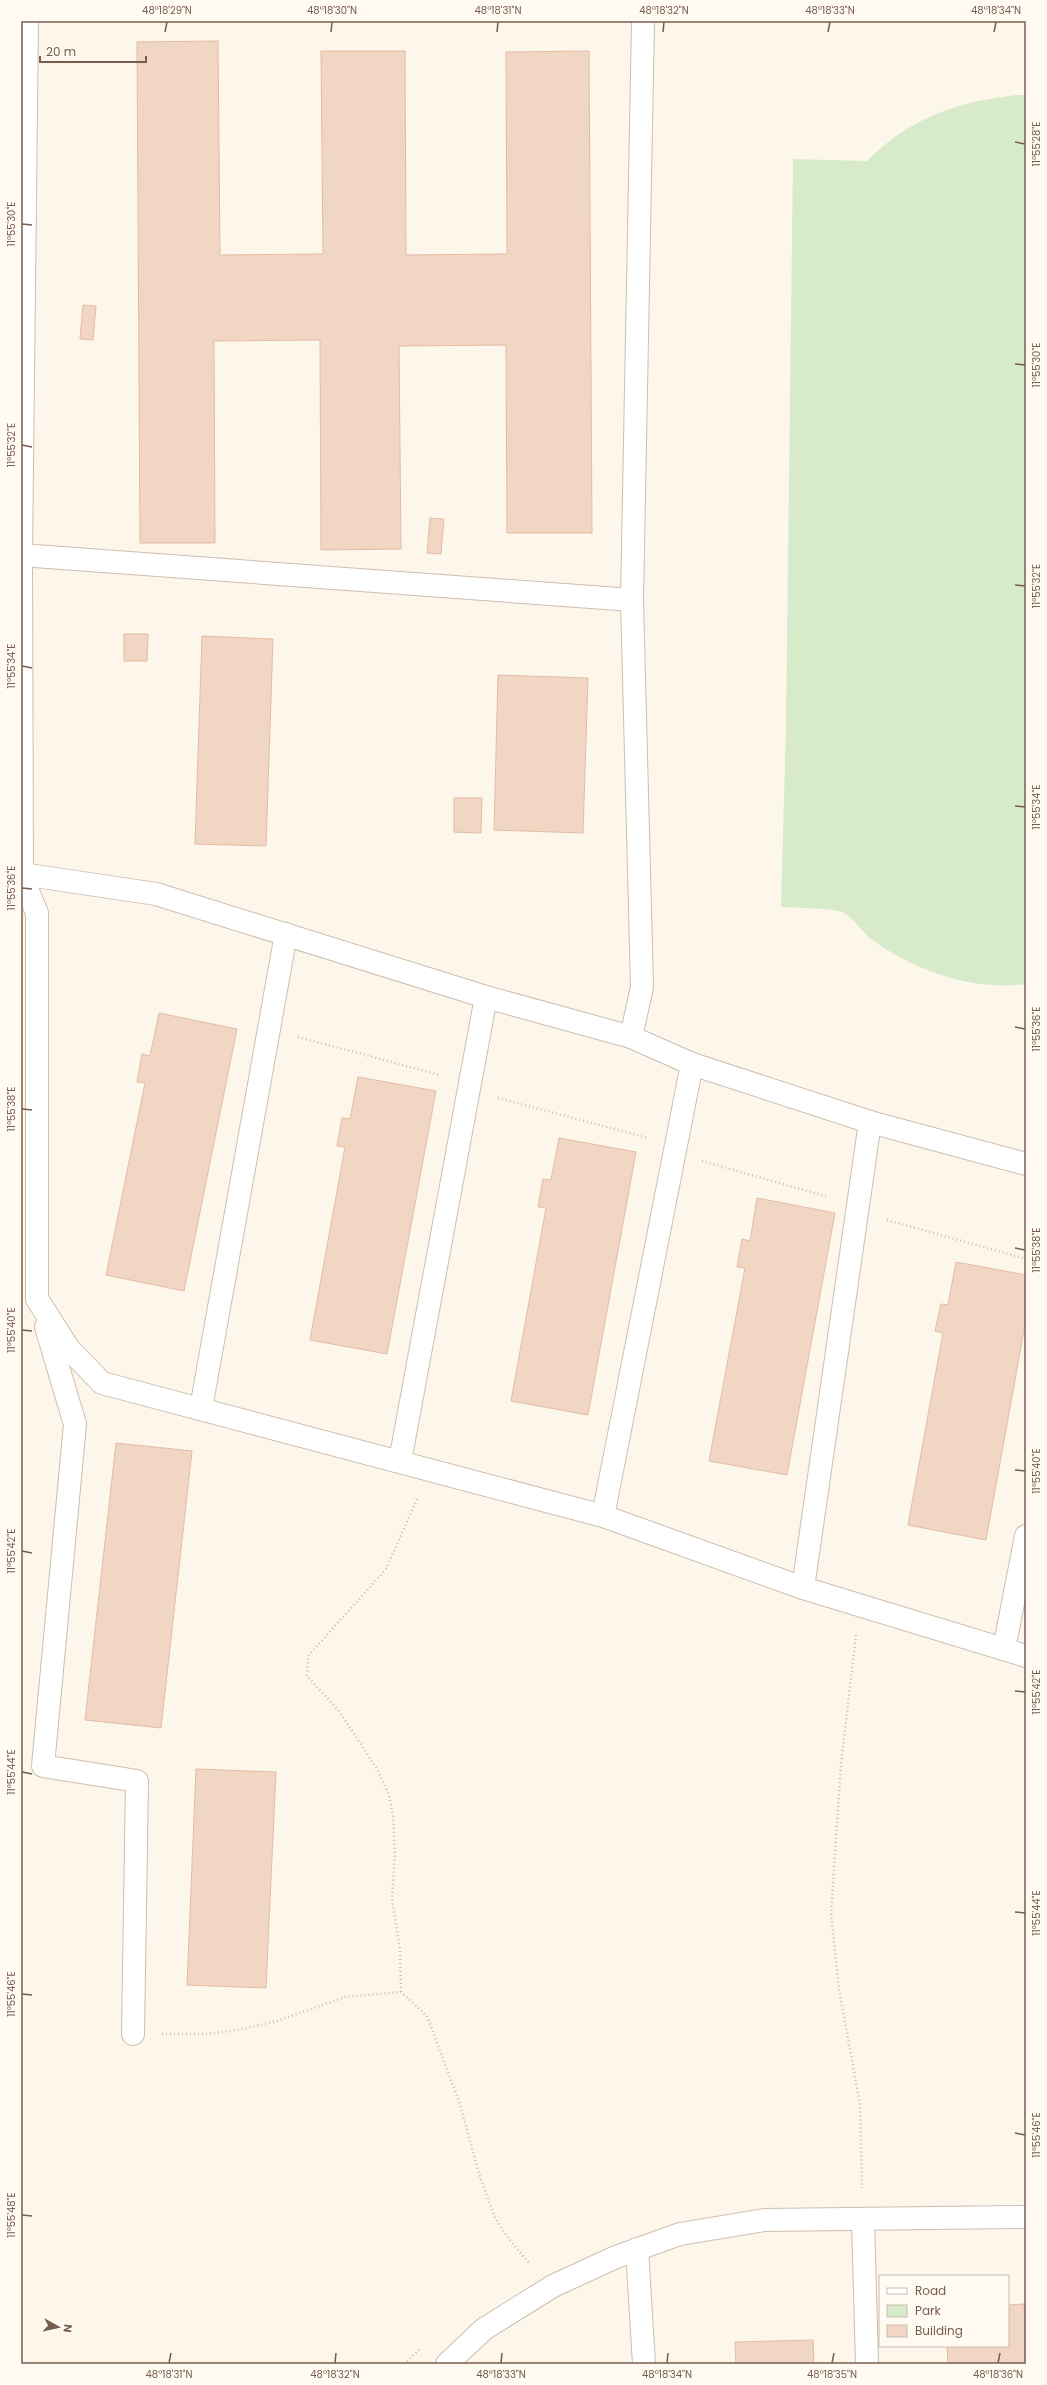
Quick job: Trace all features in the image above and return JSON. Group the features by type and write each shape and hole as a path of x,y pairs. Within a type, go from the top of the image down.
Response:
{"street":[{"path":"27,21 22,555 22,874 37,913 37,1299 75,1424 43,1766 138,1781 133,2034"},
{"path":"631,1037 642,987 632,600 643,21"},
{"path":"22,555 632,600"},
{"path":"22,874 156,894 486,997 631,1037 692,1064 870,1122 1026,1164"},
{"path":"201,1408 286,934"},
{"path":"400,1461 486,997"},
{"path":"603,1516 692,1064"},
{"path":"803,1588 870,1122"},
{"path":"37,1299 69,1349 102,1383 201,1408 603,1516 803,1588 1026,1656"},
{"path":"1004,1649 1026,1536"},
{"path":"447,2364 484,2329 554,2286 616,2257 680,2234 764,2220 1026,2217"},
{"path":"863,2219 867,2364"},
{"path":"638,2249 644,2364"}],"path":[{"path":"401,1992 400,1950 392,1899 395,1854 393,1816 389,1795 377,1769 339,1711 307,1676 306,1668 308,1656 386,1569 406,1529 426,1468"},
{"path":"860,1606 841,1764 831,1914 839,1989 860,2104 863,2219"},
{"path":"133,2034 204,2034 238,2030 278,2021 345,1997 401,1992 413,2001 427,2016 460,2104 479,2174 495,2218 508,2238 530,2264"}],"green space":[{"path":"1017,95 1026,95 1026,984 1006,985 965,981 945,976 906,961 871,939 854,920 842,912 822,909 781,907 786,725 793,159 867,161 901,133 936,114 974,102"}],"building":[{"path":"218,41 220,255 323,254 321,51 405,51 406,255 507,254 506,52 589,51 592,533 507,533 506,345 399,346 401,549 321,550 320,340 214,341 215,543 140,543 137,42"},
{"path":"83,305 96,306 93,340 80,339"},
{"path":"430,518 444,519 441,554 427,553"},
{"path":"124,634 148,634 147,661 124,661"},
{"path":"202,636 273,639 266,846 195,844"},
{"path":"498,675 588,678 583,833 494,830"},
{"path":"454,798 482,798 481,833 454,832"},
{"path":"159,1013 237,1029 184,1291 106,1275 145,1083 137,1082 142,1054 150,1056"},
{"path":"358,1077 436,1091 387,1354 310,1340 345,1147 337,1146 342,1118 350,1119"},
{"path":"559,1138 636,1152 588,1415 511,1401 546,1208 538,1207 543,1179 551,1180"},
{"path":"757,1198 835,1213 787,1475 709,1461 745,1268 737,1267 742,1239 750,1241"},
{"path":"956,1262 1026,1275 1026,1319 986,1540 908,1525 943,1333 935,1331 941,1304 948,1305"},
{"path":"116,1443 192,1451 161,1728 85,1720"},
{"path":"196,1769 276,1772 266,1988 187,1985"},
{"path":"1024,2304 1026,2364 948,2364 947,2347 1009,2347 1009,2305"},
{"path":"813,2340 814,2364 736,2364 735,2342"}]}
